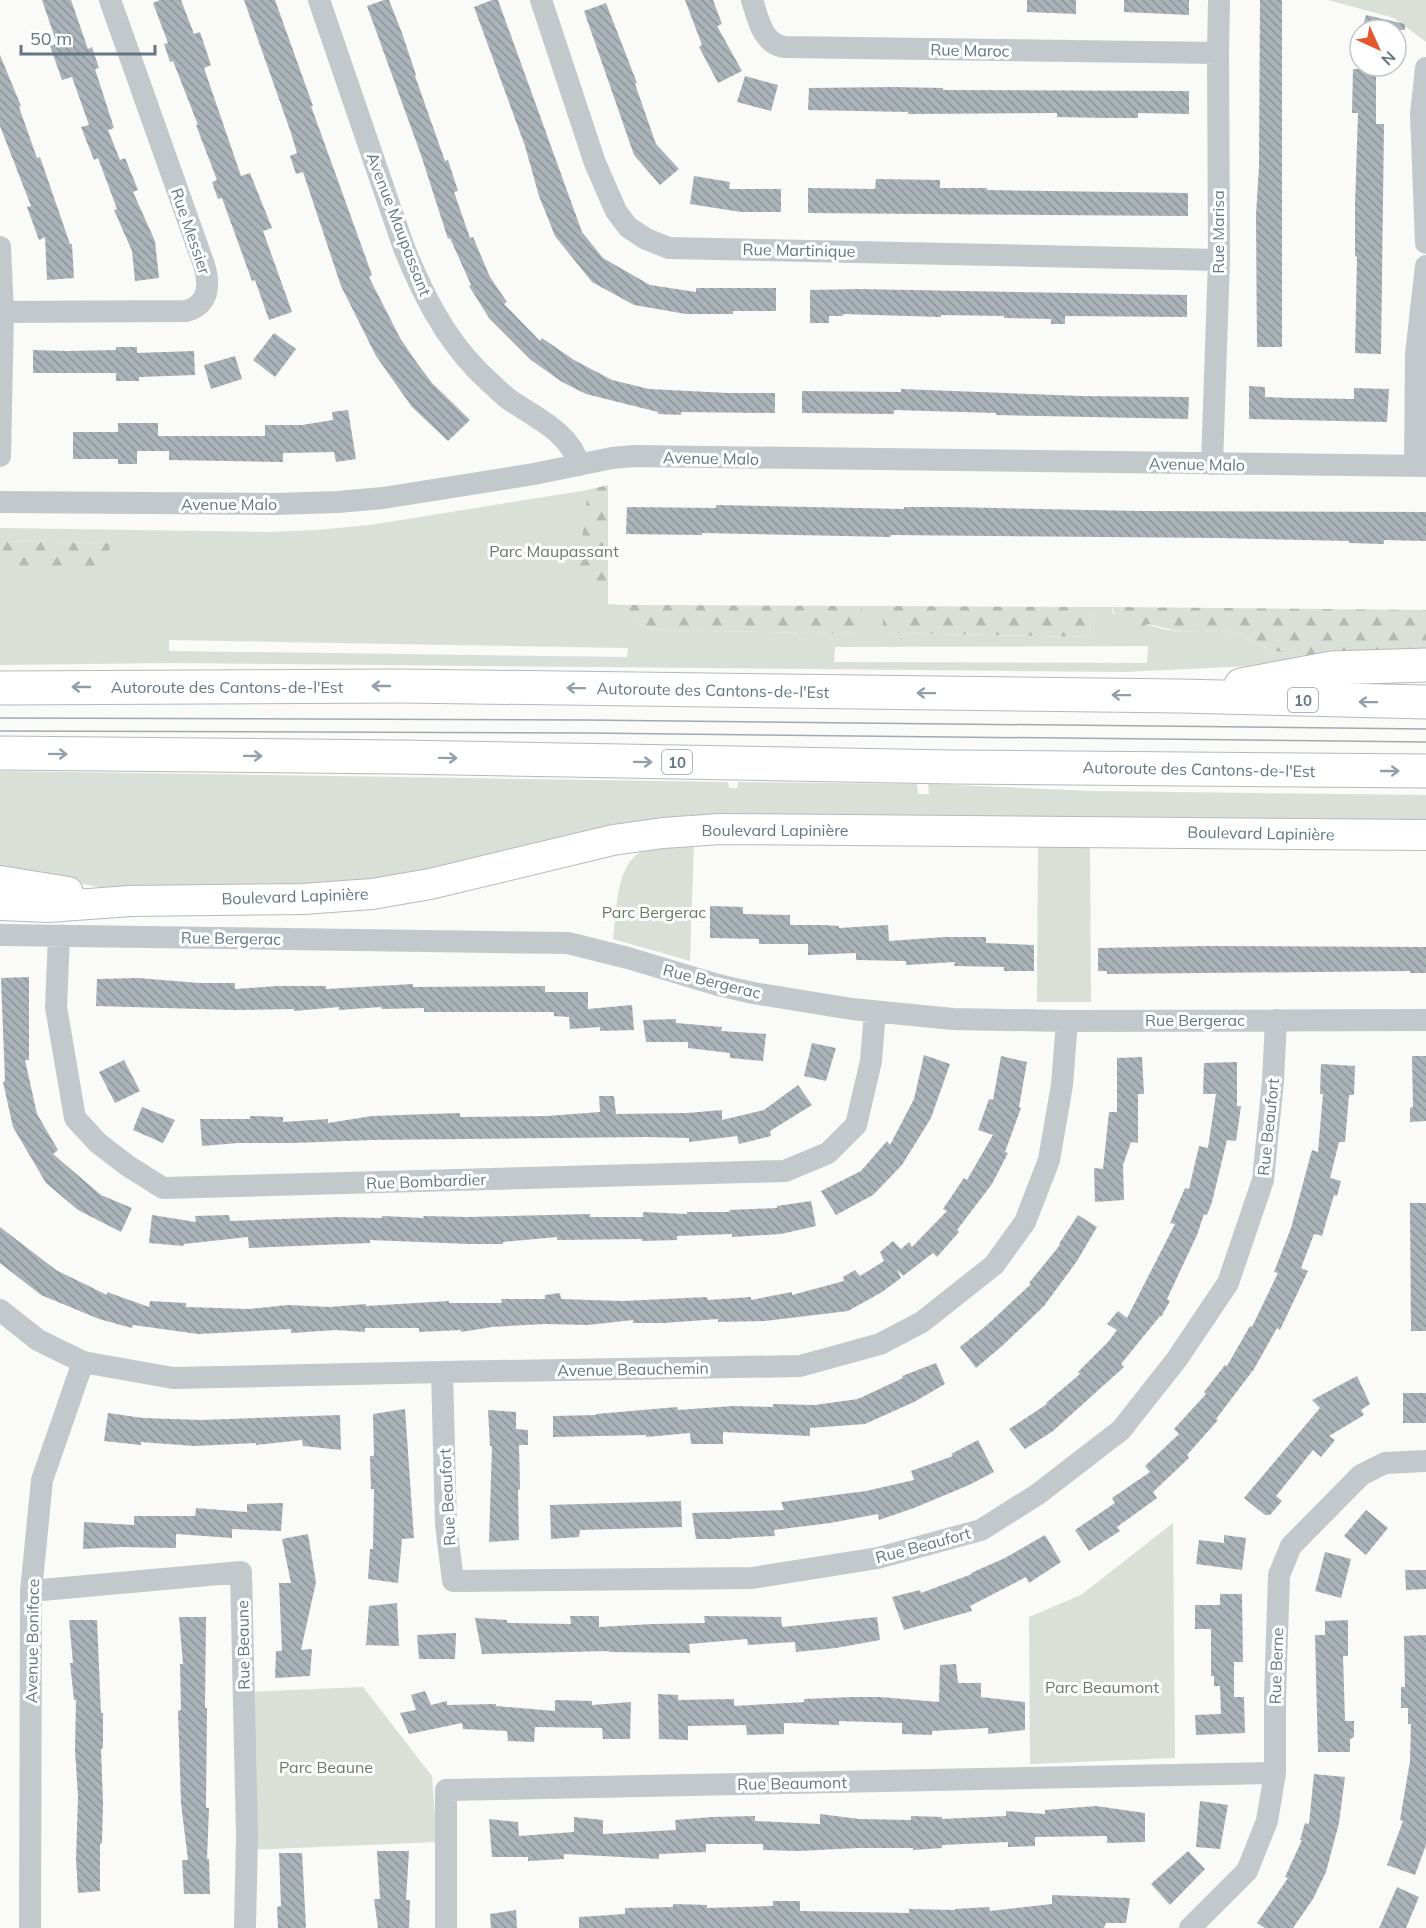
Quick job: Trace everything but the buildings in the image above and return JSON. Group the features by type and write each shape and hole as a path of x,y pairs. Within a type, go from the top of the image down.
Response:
{"highway":[{"path":"1180,696 1332,668 1426,665"},
{"name":"Autoroute des Cantons-de-l'Est","path":"0,688 401,686 1180,696 1426,702"},
{"name":"Autoroute des Cantons-de-l'Est","path":"0,753 962,767 1426,771"}],"main road":[{"name":"Boulevard Lapinière","path":"0,905 48,907 130,901 303,898 372,894 410,888 613,840 720,829 1426,835"},
{"name":"Boulevard Lapinière","path":"0,882 130,901"}],"street":[{"name":"Rue Messier","path":"1,312 186,311 200,304 207,291 208,280 204,265 110,0"},
{"name":"Avenue Maupassant","path":"320,0 404,248 421,289 443,328 476,368 506,397 564,438 572,447 579,465"},
{"name":"Rue Martinique","path":"541,0 595,163 616,211 628,227 646,239 669,248 1219,260"},
{"name":"Rue Maroc","path":"752,0 762,29 769,40 785,47 1218,53"},
{"name":"Rue Marisa","path":"1212,464 1219,260 1220,0"},
{"path":"1426,68 1421,114 1426,243"},
{"path":"0,247 0,456"},
{"path":"1420,466 1416,354 1426,266"},
{"name":"Avenue Malo","path":"0,502 322,503 383,498 634,456 1420,466"},
{"name":"Rue Bergerac","path":"0,935 568,943 735,989 875,1012 953,1019 1426,1020"},
{"name":"Rue Bombardier","path":"58,936 56,1007 75,1118 98,1143 128,1166 163,1188 785,1171 828,1153 856,1125 871,1061 875,1012"},
{"name":"Rue Beaufort","path":"442,1371 446,1525 453,1581 752,1578 878,1558 981,1530 1038,1494 1121,1430 1177,1359 1228,1283 1263,1180 1273,1089 1276,1020"},
{"name":"Avenue Beauchemin","path":"0,1310 38,1340 83,1362 173,1378 442,1371 800,1366 879,1344 922,1322 994,1265 1025,1222 1048,1160 1062,1085 1066,1021"},
{"name":"Avenue Boniface","path":"30,1928 31,1591 42,1480 83,1362"},
{"name":"Rue Berne","path":"1190,1928 1247,1871 1267,1821 1275,1773 1279,1575 1291,1546 1361,1475 1385,1463 1426,1461"},
{"name":"Rue Beaune","path":"31,1591 241,1572 248,1836 245,1928"},
{"name":"Rue Beaumont","path":"446,1928 446,1790 1275,1773"}],"green space":[{"path":"1328,0 1426,0 1426,42 1408,28 1408,18 1394,18"},
{"name":"Parc Maupassant","path":"608,485 608,604 623,605 638,622 659,630 861,634 862,606 883,606 883,633 1090,637 1092,607 1112,607 1113,614 1162,629 1182,632 1221,630 1242,635 1283,653 1304,656 1426,648 1426,652 1271,665 1124,672 169,663 0,665 0,566 101,566 110,543 0,541 0,528 269,532 317,530 370,525","holes":["169,640 628,648 627,657 169,651","1148,646 1147,663 834,662 835,647"]},
{"path":"608,485 608,601 581,585 578,574 588,490"},
{"path":"0,541 110,543 108,564 101,566 0,566"},
{"path":"623,605 862,606 862,634 659,630 638,622"},
{"path":"883,606 1092,607 1090,637 883,633"},
{"path":"1112,607 1426,610 1426,648 1304,656 1283,653 1242,635 1221,630 1182,632 1148,624 1132,631 1119,627"},
{"path":"0,771 728,782 729,788 737,788 738,782 917,784 918,794 929,794 928,784 1093,791 1426,795 1426,823 737,815 350,884 110,889 0,869"},
{"name":"Parc Bergerac","path":"694,843 690,961 613,939 619,888 628,864 636,855 646,850"},
{"path":"1038,845 1090,845 1091,1002 1037,1002"},
{"name":"Parc Beaumont","path":"1173,1523 1175,1758 1030,1764 1029,1617 1081,1595"},
{"name":"Parc Beaune","path":"363,1687 432,1776 437,1842 248,1850 247,1692"}],"tram line":[{"path":"0,718 586,720 1426,729"},
{"path":"0,731 586,733 1426,742"}]}
